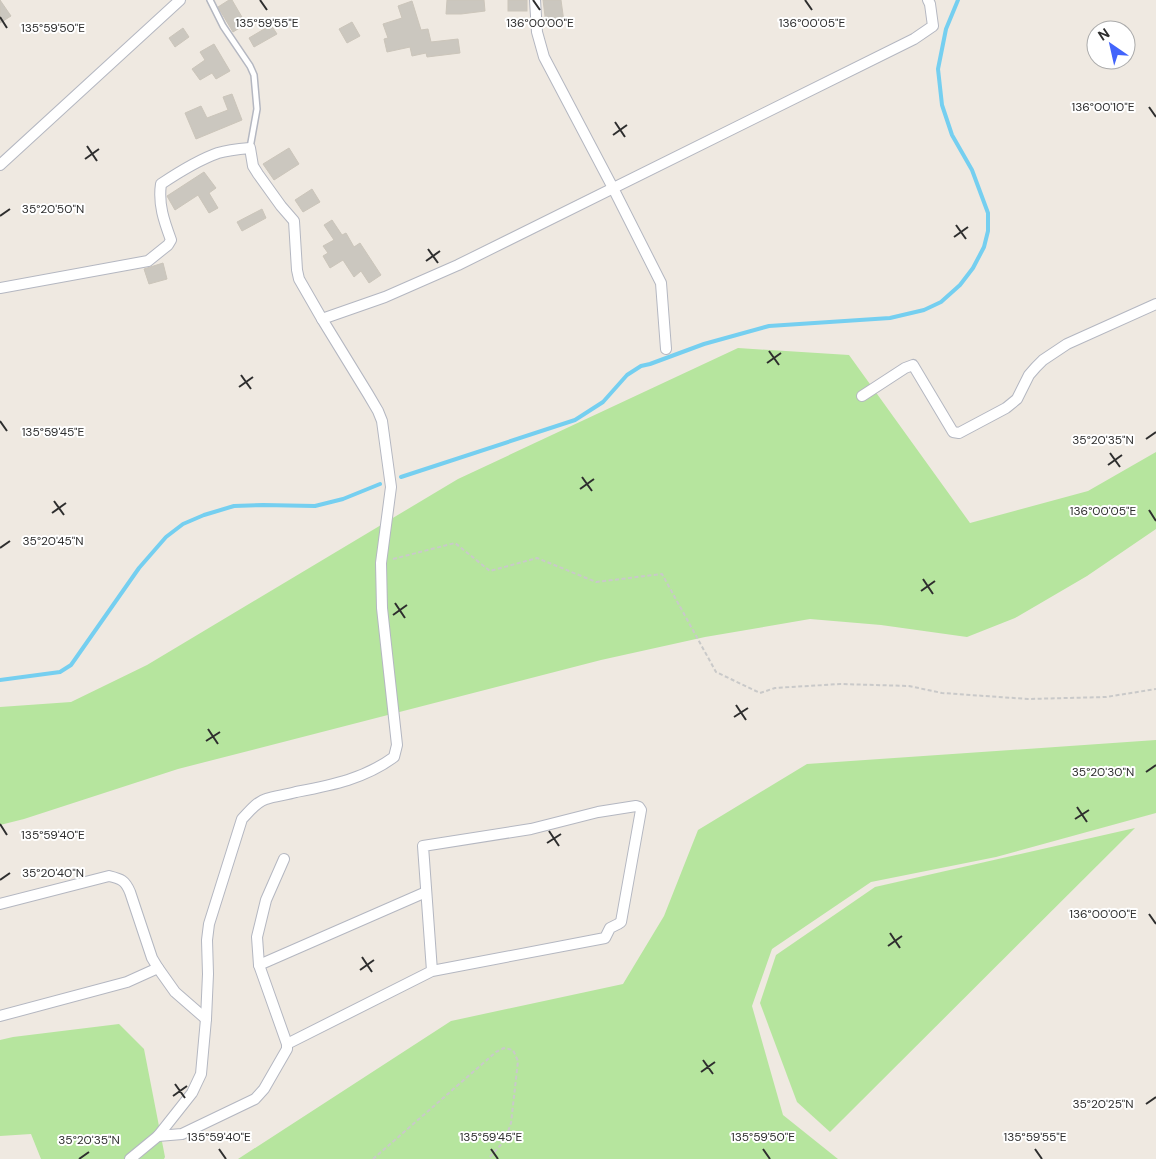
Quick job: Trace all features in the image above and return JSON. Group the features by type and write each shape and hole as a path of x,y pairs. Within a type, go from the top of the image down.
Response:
{"street":[{"path":"0,165 180,0"},
{"path":"535,0 537,32 544,57 662,283 666,349"},
{"path":"322,319 385,297 458,265 914,39 933,26 928,0"},
{"path":"0,288 148,261 168,245 171,240 160,204 161,184 183,169 217,154 250,148 258,174 294,221 299,279 368,394 382,422 391,487 381,563 382,608 397,745 394,757 358,778 264,799 242,819 209,924 206,1019 201,1074 192,1093 158,1136 130,1159"},
{"path":"862,396 913,364 954,432 959,434 1006,408 1017,399 1029,374 1043,360 1059,349 1156,304"},
{"path":"287,1044 432,971 604,938 610,928 622,922 639,807 598,812 531,829 423,846 432,971"},
{"path":"158,1136 182,1134 256,1099 264,1089 287,1049 287,1044 259,965 257,937 266,900 284,859"},
{"path":"0,904 109,876 122,879 130,892 152,958 158,968 175,992 206,1019"},
{"path":"259,965 426,892"},
{"path":"0,1016 127,982 158,968"}],"lane":[{"path":"210,0 222,26 250,66 254,75 257,109 250,148"}],"path":[{"path":"381,563 455,543 490,571 537,558 596,582 662,574 716,672 760,693 775,688 831,685 889,685 909,686 942,693 1028,699 1106,697 1156,689"},
{"path":"373,1159 496,1052 504,1048 513,1050 518,1061 511,1123 505,1140 488,1159"}],"green space":[{"path":"738,348 849,355 970,523 1088,491 1156,452 1156,529 1087,576 1015,618 967,637 881,625 810,619 705,637 601,660 178,769 0,825 0,707 71,702 147,665 458,479"},
{"path":"1156,740 1156,813 996,857 871,882 772,949 752,1006 783,1115 838,1159 238,1159 451,1021 623,984 664,916 698,830 807,764"},
{"path":"1135,828 830,1132 797,1102 760,1003 776,955 875,887"},
{"path":"119,1024 144,1049 164,1159 41,1159 31,1134 0,1136 0,1040"}],"building":[{"path":"0,0 11,16 0,23"},
{"path":"232,0 246,24 233,32 218,7"},
{"path":"447,0 484,0 485,11 446,14"},
{"path":"508,0 527,0 527,11 508,11"},
{"path":"543,0 561,0 564,22 546,24"},
{"path":"412,1 421,30 428,29 431,42 458,39 460,53 427,57 426,53 412,56 410,47 387,52 384,39 388,38 383,24 402,18 398,6"},
{"path":"352,22 360,36 347,43 339,29"},
{"path":"271,25 277,34 254,47 249,38"},
{"path":"183,28 189,37 175,47 169,38"},
{"path":"214,44 230,71 216,79 212,73 200,80 192,69 205,60 200,52"},
{"path":"232,94 242,120 196,139 185,113 201,106 207,118 228,110 223,97"},
{"path":"289,148 299,164 274,180 263,164"},
{"path":"204,172 216,188 209,193 218,208 209,213 198,195 175,210 167,196"},
{"path":"312,189 320,202 303,212 295,200"},
{"path":"262,209 266,218 242,231 237,222"},
{"path":"332,220 342,235 346,233 354,247 360,243 381,275 369,283 361,271 354,277 343,260 330,268 323,256 328,253 323,246 334,240 324,225"},
{"path":"163,263 167,279 149,284 144,269"}],"waterway":[{"path":"401,477 575,420 603,402 627,375 641,366 704,344 769,326 890,318 924,310 941,302 960,285 973,268 984,247 988,231 988,213 972,170 952,135 942,105 938,69 946,29 958,0"},
{"path":"0,680 60,672 71,665 139,568 166,537 183,524 234,506 315,506 343,499 380,484"}]}
